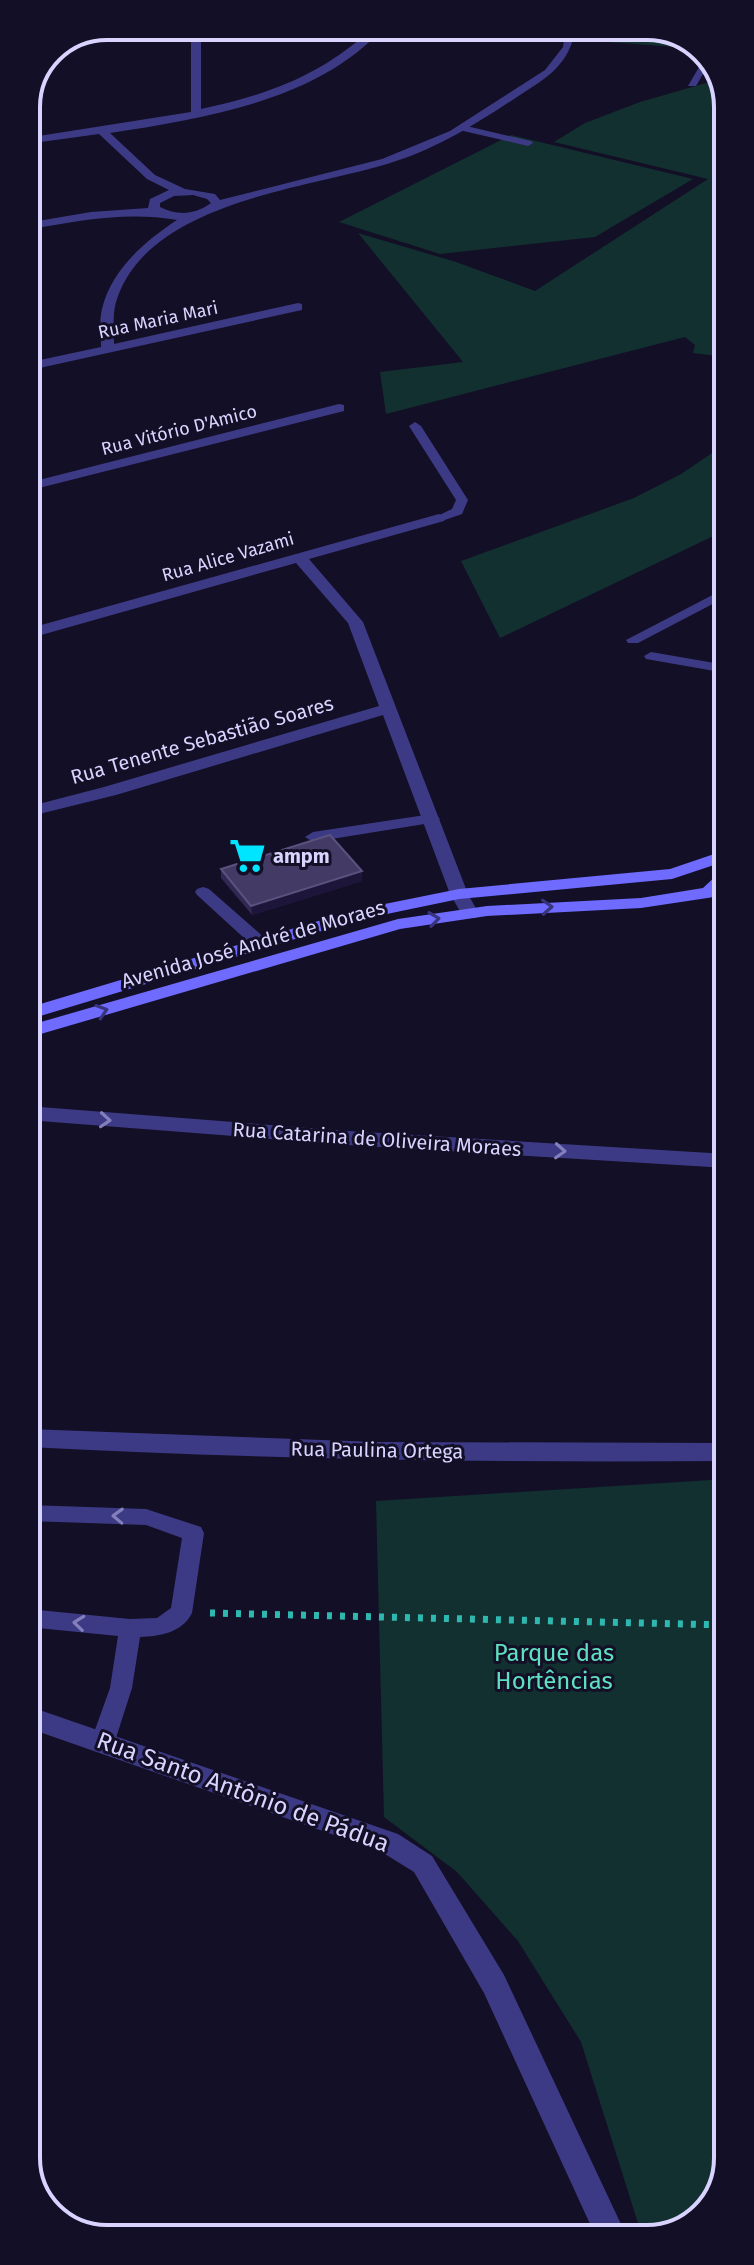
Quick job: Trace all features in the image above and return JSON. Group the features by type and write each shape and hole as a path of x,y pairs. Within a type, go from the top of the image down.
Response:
{"street":[{"path":"196,40 196,113"},
{"path":"40,139 102,131 250,101 299,83 348,54 364,40"},
{"path":"151,177 157,203 171,215 190,216 208,212 217,204 386,161 462,128 549,72 568,47 569,40"},
{"path":"692,84 701,68"},
{"path":"102,131 151,177 182,192 211,196 217,204"},
{"path":"203,194 330,174"},
{"path":"40,224 157,203 182,192"},
{"path":"160,236 171,215"},
{"path":"107,348 108,310 114,291 160,236 190,216"},
{"name":"Rua Maria Mari","path":"40,364 298,307"},
{"name":"Rua Vitório D'Amico","path":"40,484 339,408"},
{"name":"Rua Alice Vazami","path":"40,630 439,518"},
{"path":"300,558 355,622 459,894 470,914"},
{"name":"Rua Tenente Sebastião Soares","path":"40,809 389,708"},
{"name":"Avenida José André de Moraes","path":"40,1010 355,915 459,894 672,874 714,859"},
{"path":"672,874 714,895"},
{"path":"708,893 714,887"},
{"name":"Avenida José André de Moraes","path":"40,1028 398,924 517,908 641,903 708,893"},
{"name":"Rua Catarina de Oliveira Moraes","path":"40,1114 348,1138 714,1160"},
{"name":"Rua Paulina Ortega","path":"40,1439 148,1445 516,1453 714,1452"},
{"name":"Rua Santo Antônio de Pádua","path":"40,1721 389,1842 423,1864 494,1984 606,2225"}],"lane":[{"path":"462,128 528,143"},
{"path":"415,426 462,500 457,511 439,518"},
{"path":"633,640 714,598"},
{"path":"651,656 714,667"},
{"path":"313,837 432,819"},
{"path":"203,892 261,944"},
{"path":"40,1513 146,1517 193,1533 181,1613 161,1627 130,1628 40,1619"},
{"path":"103,1741 121,1688 130,1628"}],"path":[{"path":"181,1613 714,1625"}],"green space":[{"path":"602,40 651,40 676,47"},
{"path":"709,82 712,90 714,356 693,353 695,345 685,337 386,414 380,372 463,362 358,233 456,262 535,291 708,179 554,142 585,123 640,102"},
{"path":"511,135 693,179 595,237 440,254 339,222"},
{"path":"714,452 714,536 500,638 461,561 634,498 681,474"},
{"name":"Parque das Hortências","path":"714,1480 714,2158 710,2179 700,2199 672,2220 639,2225 581,2042 518,1941 457,1872 384,1817 376,1501"}],"building":[{"path":"330,835 362,871 251,906 221,869"}],"place":[{"name":"ampm","path":"247,856"}]}
